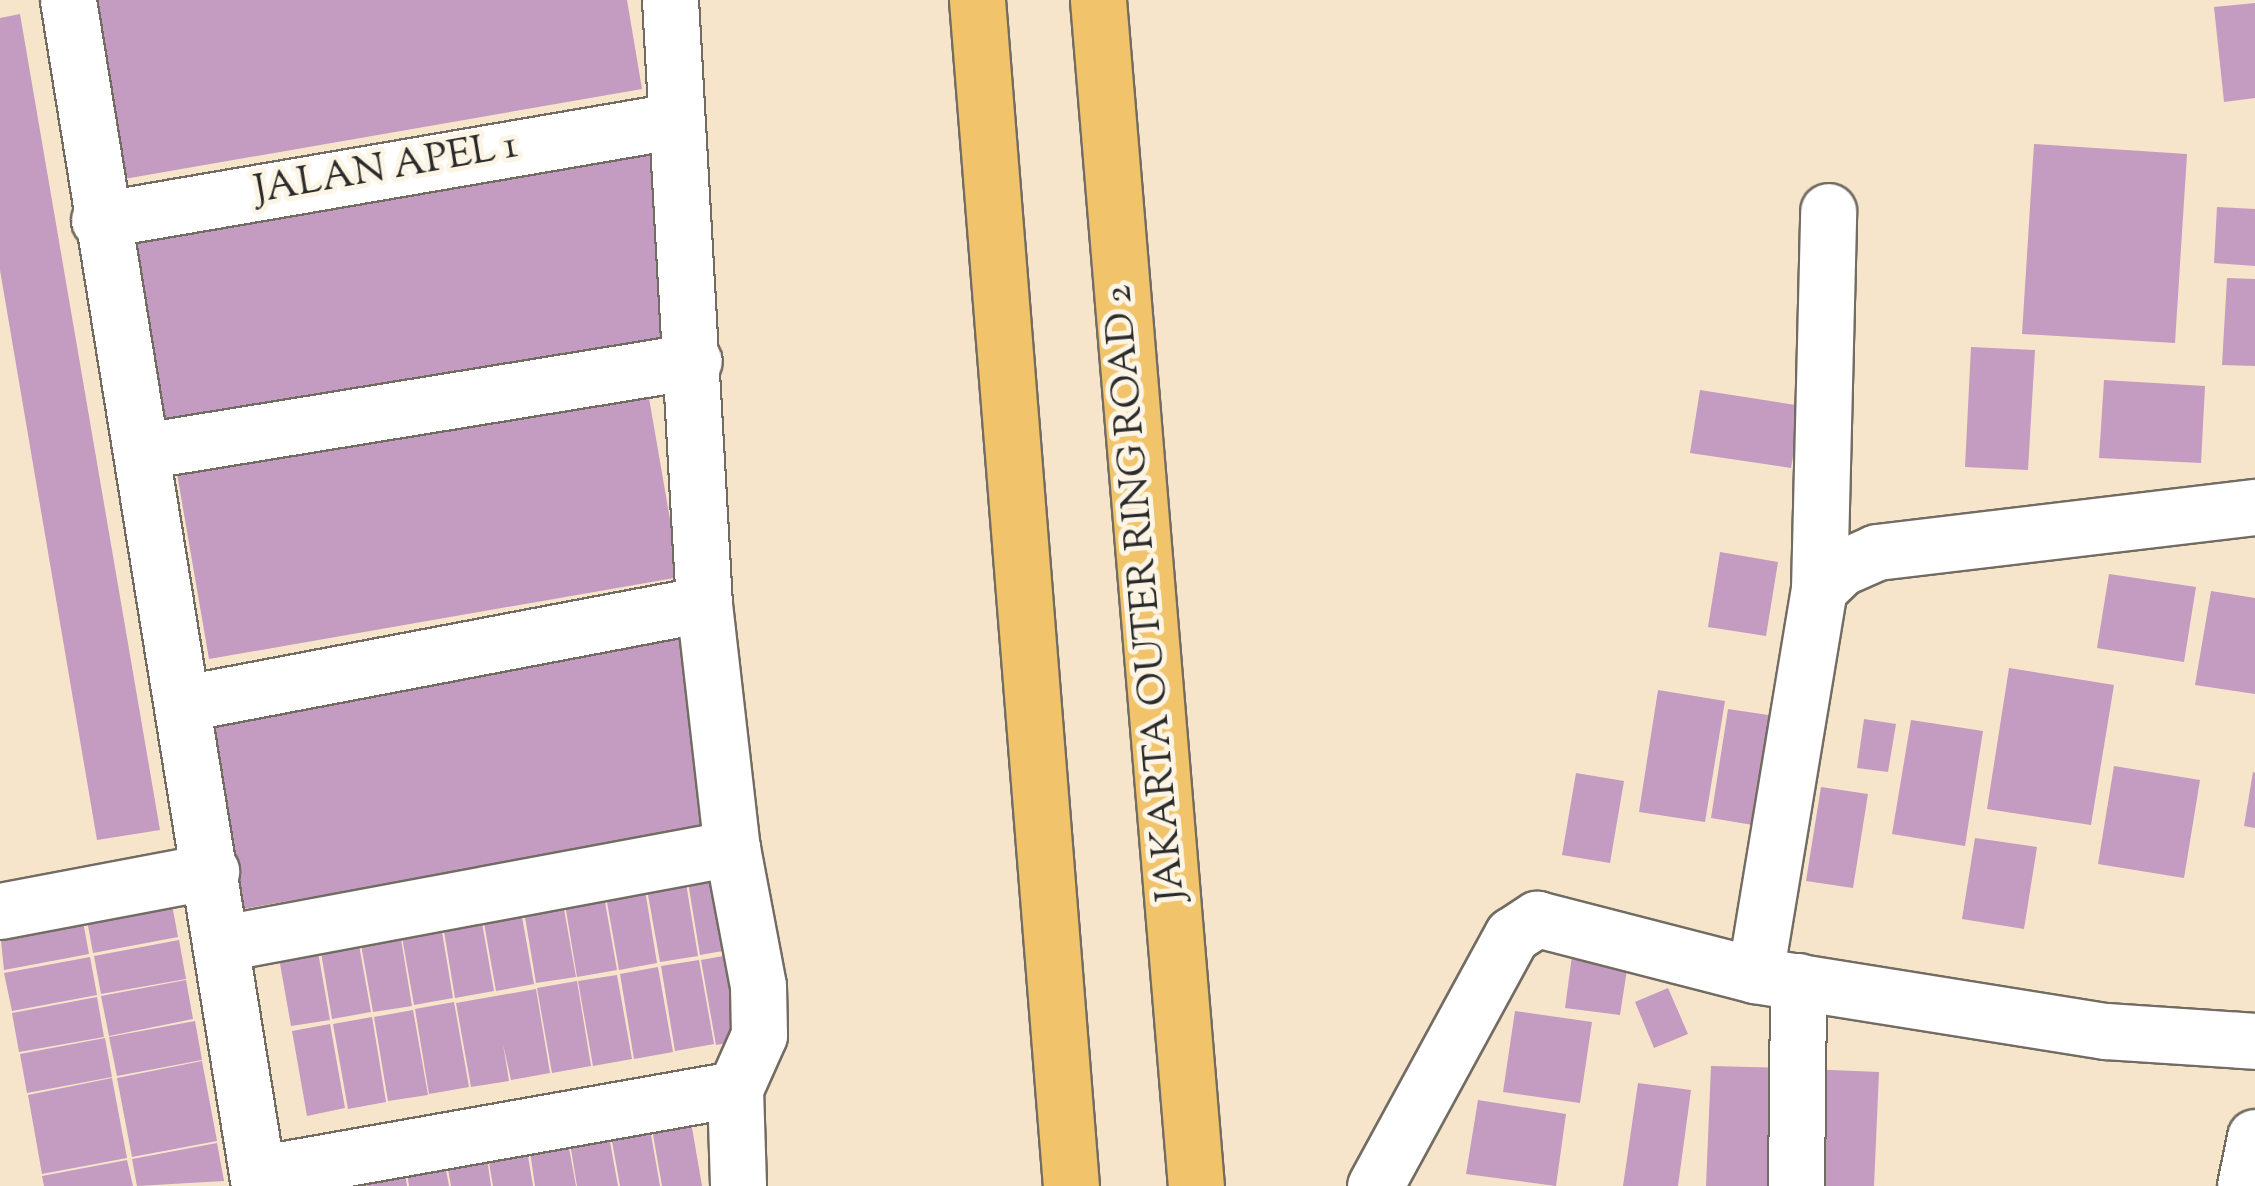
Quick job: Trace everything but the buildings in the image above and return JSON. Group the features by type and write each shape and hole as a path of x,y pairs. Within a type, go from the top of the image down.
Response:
{"highway":[{"path":"977,0 1071,1186"},
{"name":"JAKARTA OUTER RING ROAD 2","path":"1098,0 1196,1186"}],"street":[{"path":"68,0 99,220 185,702 258,1180 734,1089"},
{"path":"670,0 673,120 694,361 704,604 732,848 758,986 760,1035 734,1089 738,1186"},
{"name":"JALAN APEL 1","path":"99,220 673,120"},
{"path":"1796,1186 1776,978 1819,589 1828,211"},
{"path":"143,451 694,361"},
{"path":"1819,589 1841,568 1878,552 2255,507"},
{"path":"185,702 704,604"},
{"path":"223,942 732,848"},
{"path":"0,911 211,871"},
{"path":"1375,1186 1524,924 1537,919 1776,978 2106,1031 2255,1041"},
{"path":"2244,1186 2255,1136"}]}
